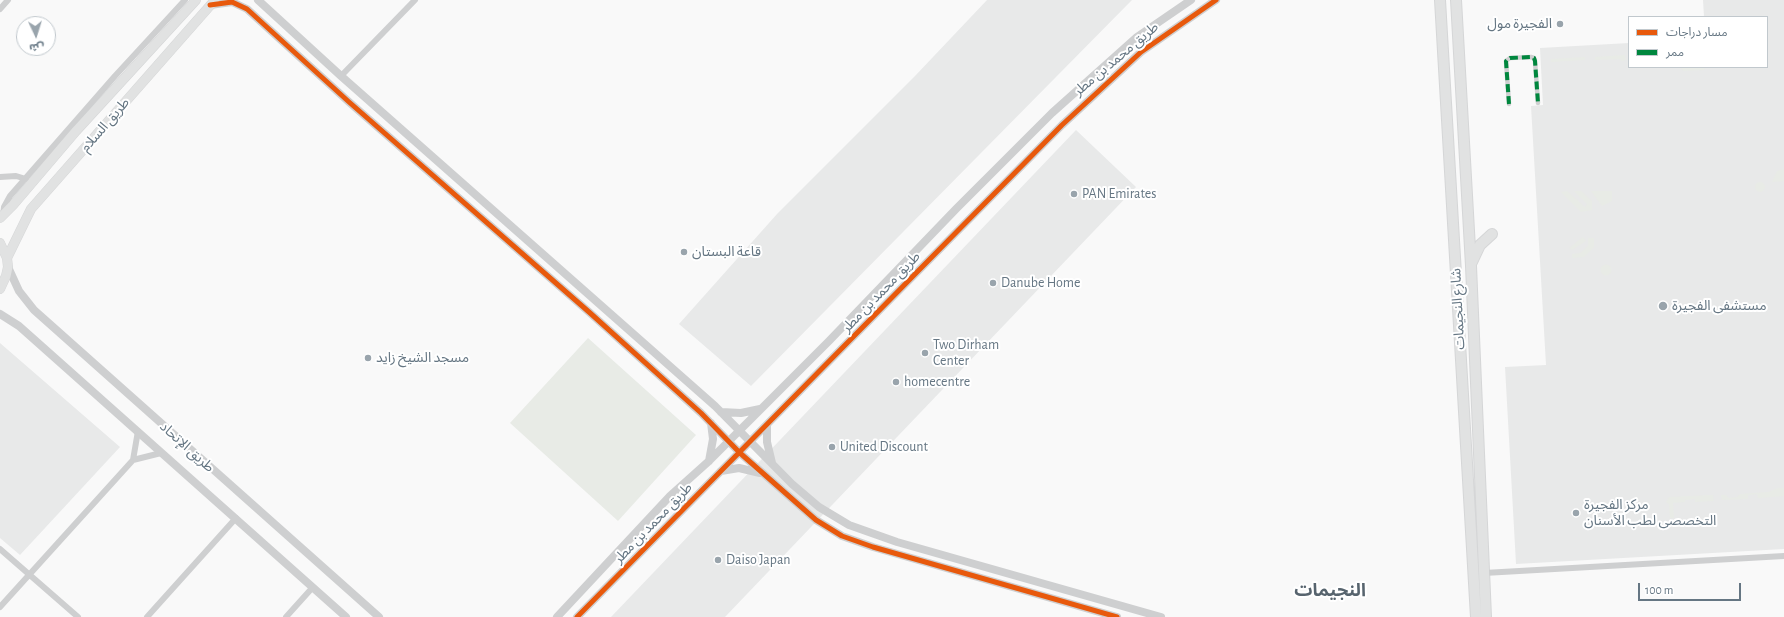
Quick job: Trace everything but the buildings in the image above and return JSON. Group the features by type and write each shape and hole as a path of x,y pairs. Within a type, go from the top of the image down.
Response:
{"main road":[{"name":"طريق السلام","path":"2,216 76,131 196,0"},
{"name":"شارع النجيمات","path":"1440,0 1476,617"},
{"name":"شارع النجيمات","path":"1456,0 1471,266 1486,617"},
{"name":"طريق السلام","path":"0,289 6,276 7,262 31,209 212,3"},
{"path":"1471,266 1476,251 1492,234"},
{"path":"0,243 7,262"}],"street":[{"path":"0,9 8,0"},
{"path":"2,216 6,203 26,179 115,76 185,0"},
{"path":"258,0 341,76 721,412 773,465 819,507 849,525 897,542 1161,617"},
{"path":"341,76 415,0"},
{"name":"طريق محمد بن مطر","path":"557,617 670,496 729,441 1052,113 1137,37 1191,0"},
{"name":"طريق محمد بن مطر","path":"577,617 767,426 1062,125 1141,52 1216,0"},
{"path":"212,3 225,2 240,4 289,46 349,102 630,348 711,422 740,453 816,520 842,536 873,547 1117,617"},
{"path":"289,46 289,38 295,36 300,39"},
{"path":"1509,104 1507,59 1531,57 1534,58 1535,61 1538,103"},
{"path":"115,76 118,86"},
{"path":"415,159 424,159 429,153"},
{"path":"0,177 16,176 26,179"},
{"path":"505,238 506,233 509,231 521,235"},
{"name":"طريق اﻹتحاد","path":"7,262 21,295 34,310 378,617"},
{"name":"طريق اﻹتحاد","path":"0,314 19,326 346,617"},
{"path":"630,348 641,350 643,343"},
{"path":"721,412 741,414 761,408"},
{"path":"709,461 713,439 711,422"},
{"path":"767,426 767,442 773,465"},
{"path":"133,460 138,431"},
{"path":"0,607 133,460 161,452"},
{"path":"720,472 745,469 764,474"},
{"path":"147,617 236,518"},
{"path":"0,549 78,617"},
{"path":"1484,573 1784,556"},
{"path":"286,617 313,587"}],"shaded area":[{"path":"987,0 1132,0 751,386 679,324 777,214 915,76"},
{"name":"مستشفى الفجيرة","path":"1703,0 1784,0 1784,549 1516,564 1505,367 1546,365 1531,106 1543,105 1540,48 1628,43 1628,68 1768,68 1768,16 1704,16"},
{"path":"1625,55 1626,60 1621,61 1621,59 1595,60 1595,57"},
{"path":"1585,57 1585,60 1551,62 1551,59"},
{"path":"1681,68 1705,68 1704,70 1683,71"},
{"path":"1076,130 1136,187 725,617 611,617"},
{"path":"1784,169 1784,181 1772,182 1777,171"},
{"path":"1760,182 1765,187 1760,192 1755,187"},
{"path":"1567,191 1585,207 1587,204 1574,191 1581,191 1592,201 1592,210 1581,212 1561,192"},
{"path":"1591,191 1612,191 1612,201 1602,206"},
{"path":"1583,237 1586,241 1572,250 1569,248"},
{"path":"1588,238 1594,238 1594,247 1584,257 1572,258 1572,254 1580,253 1588,246"},
{"path":"1604,265 1608,265 1610,266 1610,274 1604,275 1601,272 1601,268"},
{"path":"588,338 696,435 618,521 510,423"},
{"path":"0,343 120,447 20,555 0,538"},
{"path":"1778,488 1784,488 1784,496 1758,498 1757,494 1748,495 1748,499 1722,500 1721,495 1726,495 1729,498 1737,497 1740,494 1768,492"},
{"path":"1713,495 1714,501 1695,502 1695,499 1673,503 1674,518 1670,518 1669,504 1666,502 1669,497"}],"marked path":[{"path":"1509,104 1506,61 1510,58 1531,57 1534,58 1535,61 1538,103"}],"cycle path":[{"path":"577,617 1062,125 1141,52 1216,0"},
{"path":"210,5 232,2 247,9 349,102 589,312 701,413 740,453 816,520 842,536 873,547 1117,617"}],"place":[{"name":"الفجيرة مول","path":"1560,24"},
{"name":"PAN Emirates","path":"1074,194"},
{"name":"قاعة البستان","path":"684,252"},
{"name":"Danube Home","path":"993,283"},
{"name":"مستشفى الفجيرة","path":"1663,306"},
{"name":"Two Dirham Center","path":"925,353"},
{"name":"مسجد الشيخ زايد","path":"368,358"},
{"name":"homecentre","path":"896,382"},
{"name":"United Discount","path":"832,447"},
{"name":"مركز الفجيرة التخصصى لطب الأسنان","path":"1576,513"},
{"name":"Daiso Japan","path":"718,560"}],"district":[{"name":"النجيمات","path":"1330,591"}]}
